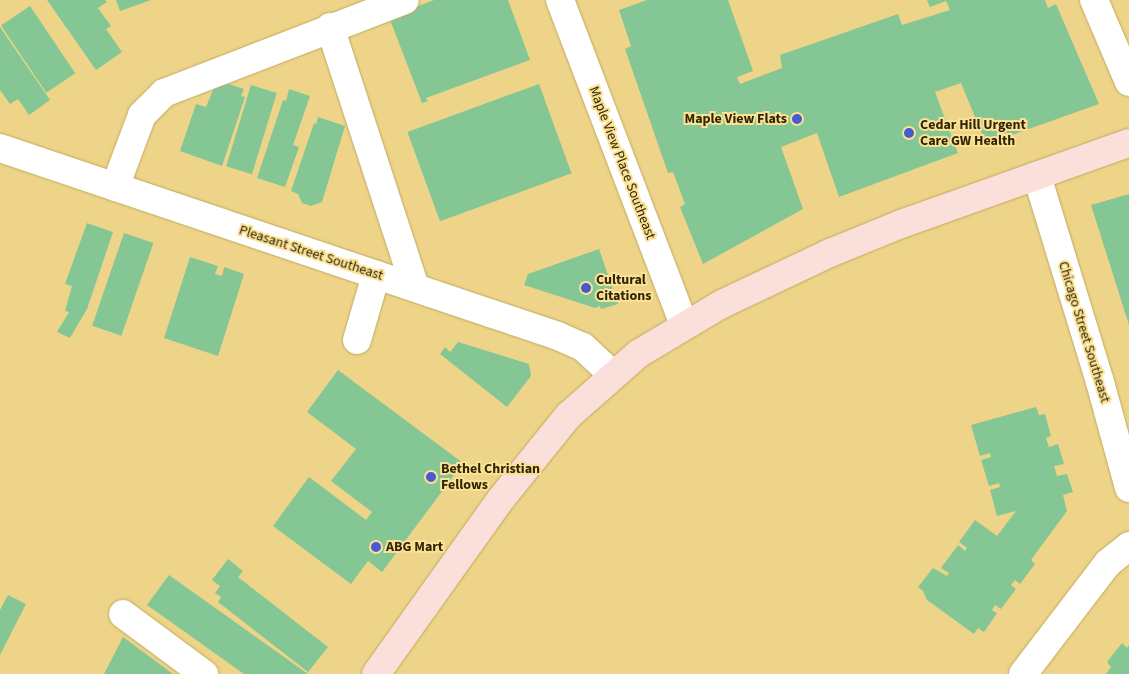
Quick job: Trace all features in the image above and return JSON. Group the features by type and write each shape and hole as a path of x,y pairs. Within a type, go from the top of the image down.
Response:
{"main road":[{"path":"376,674 501,499 568,416 612,374 638,354 684,325 760,285 830,253 902,224 1129,143"}],"street":[{"path":"115,188 142,115 164,93 330,27 405,0"},
{"name":"Maple View Place Southeast","path":"560,0 684,325"},
{"path":"1094,0 1129,82"},
{"path":"330,27 415,287"},
{"name":"Pleasant Street Southeast","path":"0,148 558,336 583,347 612,374"},
{"name":"Chicago Street Southeast","path":"1037,176 1100,382 1129,488"},
{"path":"357,340 376,275"},
{"path":"1023,674 1108,563 1129,546"},
{"path":"123,614 204,674"}],"building":[{"path":"47,0 105,0 107,2 98,8 111,26 106,29 122,52 96,70"},
{"path":"116,0 151,0 120,11"},
{"path":"434,0 508,0 530,60 426,98 428,101 422,103 389,17"},
{"name":"Maple View Flats","path":"647,0 728,0 753,71 737,77 740,84 782,68 780,55 898,14 902,25 950,10 946,1 930,7 927,0 1045,0 1048,8 1056,4 1099,104 986,144 961,83 935,92 958,153 839,197 817,133 781,147 803,209 703,264 680,207 685,204 673,172 668,173 625,49 631,46 619,10"},
{"path":"30,6 75,73 46,93 1,26"},
{"path":"0,27 50,100 29,115 18,99 10,104 0,90"},
{"path":"217,80 244,89 241,96 245,97 222,166 180,151 196,104 206,107"},
{"path":"539,84 571,173 440,221 407,132"},
{"path":"251,85 277,93 252,174 226,166"},
{"path":"289,89 310,96 293,145 299,147 285,187 257,178 283,100 286,101"},
{"path":"318,117 345,126 322,202 311,206 302,203 298,194 291,191 314,123 316,124"},
{"path":"1129,194 1129,325 1091,205"},
{"path":"87,223 113,232 87,309 70,338 57,332 69,312 65,311 72,286 65,284"},
{"path":"124,233 153,243 121,336 92,326"},
{"path":"599,249 618,304 601,309 600,306 595,308 524,285 528,274"},
{"path":"190,257 218,266 215,274 222,276 224,267 244,274 218,356 164,338"},
{"path":"458,342 529,364 531,376 507,407 440,354 445,347 450,352"},
{"path":"338,370 463,463 382,572 368,561 351,584 273,526 309,477 366,520 372,512 331,481 356,449 307,412"},
{"path":"1036,407 1039,415 1045,414 1051,436 1046,438 1049,447 1058,444 1064,464 1054,466 1057,476 1067,474 1073,492 1063,495 1067,511 1031,560 1035,564 1020,584 1015,580 1011,585 1016,589 1001,609 995,605 992,610 997,613 984,632 978,628 974,634 927,600 923,591 918,587 933,568 947,576 949,573 941,568 958,545 965,551 967,548 959,542 975,520 997,536 1016,511 997,516 990,490 1000,487 999,483 989,486 981,460 991,457 990,453 980,456 971,425"},
{"path":"228,559 243,571 238,577 328,647 308,672 218,602 221,597 215,593 220,586 212,580"},
{"path":"169,575 308,674 244,674 147,605"},
{"path":"8,595 26,604 0,655 0,610"},
{"path":"123,637 173,674 104,674"},
{"path":"1122,643 1127,648 1129,645 1129,674 1106,674 1111,667 1107,662"}],"place":[{"name":"Maple View Flats","path":"797,119"},
{"name":"Cedar Hill Urgent Care GW Health","path":"909,133"},
{"name":"Cultural Citations","path":"586,288"},
{"name":"Bethel Christian Fellows","path":"431,477"},
{"name":"ABG Mart","path":"376,547"}]}
